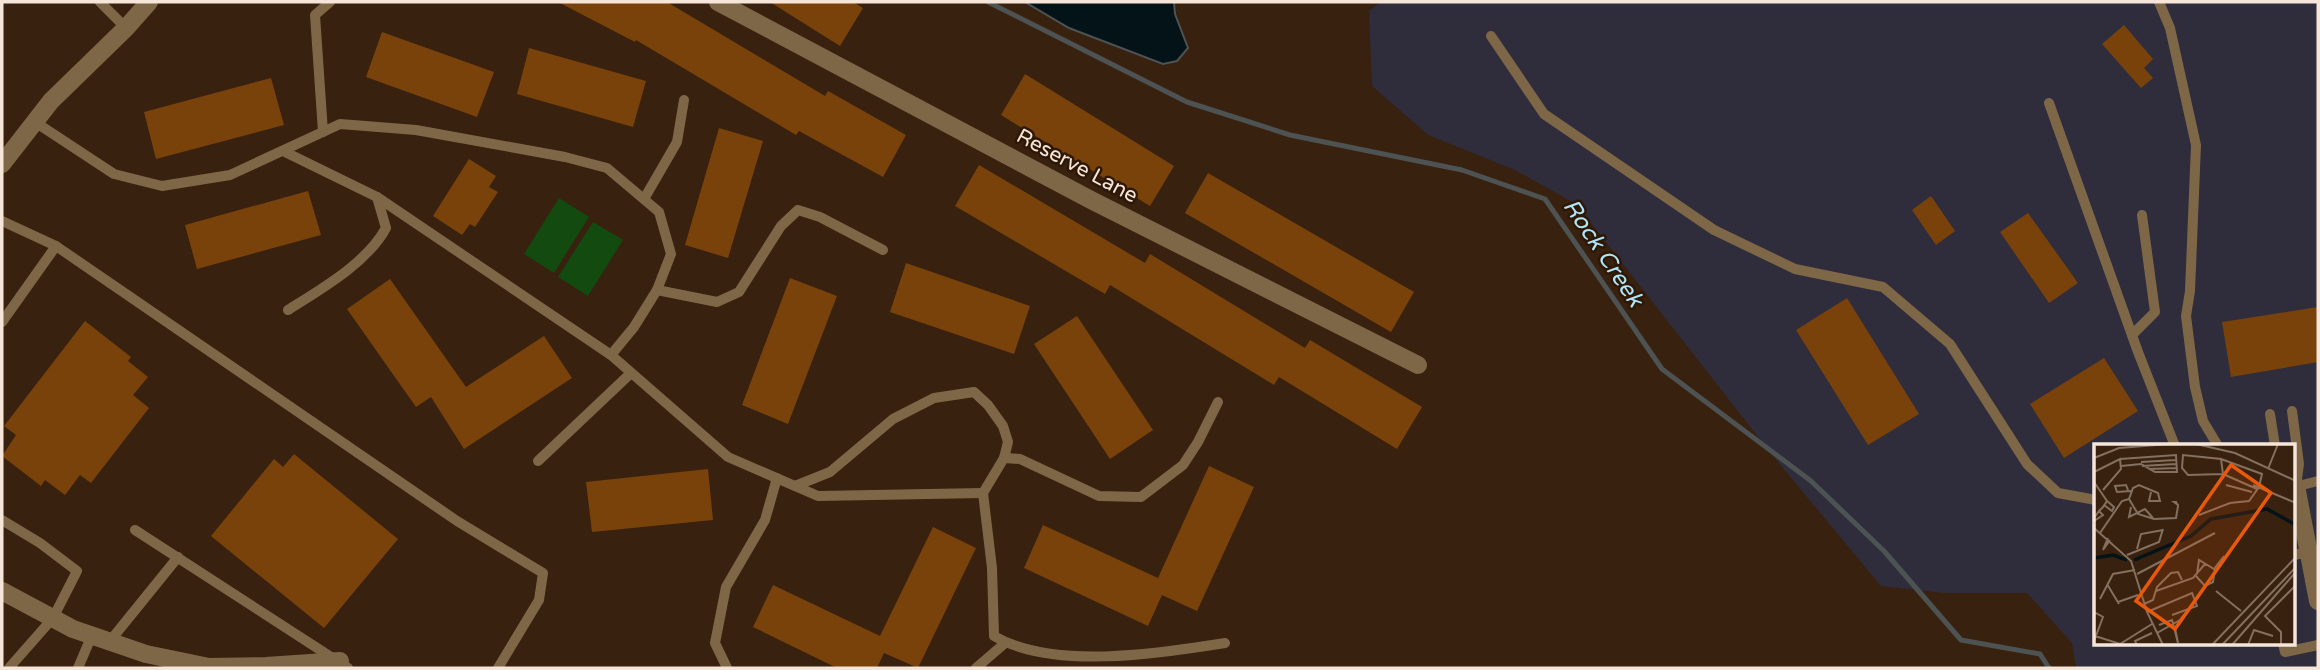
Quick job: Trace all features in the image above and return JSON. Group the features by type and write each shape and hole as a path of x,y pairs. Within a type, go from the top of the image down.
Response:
{"street":[{"path":"2,164 51,101 149,2"},
{"name":"Reserve Lane","path":"718,2 1091,200 1418,365"},
{"path":"2296,496 2318,601"},
{"path":"2,590 53,618 146,654 209,667 344,665"}],"lane":[{"path":"100,2 126,28"},
{"path":"323,132 315,15 330,2"},
{"path":"2160,2 2170,28 2196,145 2190,291 2186,316 2195,387 2203,421 2217,444"},
{"path":"1491,36 1544,114 1714,230 1796,269 1883,287 1950,344 2027,464 2058,493 2094,500"},
{"path":"643,199 677,142 684,100"},
{"path":"2049,103 2174,444"},
{"path":"35,122 114,174 162,186 230,175 340,124 416,130 565,157 607,168 659,212 671,254 657,290 634,327 611,355"},
{"path":"283,150 377,197 611,355 727,457 818,496 983,493"},
{"path":"288,310 338,278 380,239 386,228 377,197"},
{"path":"657,290 717,302 739,292 781,226 798,210 820,217 883,250"},
{"path":"2132,335 2155,312 2141,215"},
{"path":"2,221 56,246 457,521 544,573 540,600 498,668"},
{"path":"2,322 56,246"},
{"path":"538,461 631,373"},
{"path":"795,486 830,472 893,419 934,398 974,392 988,405 1003,426 1008,442 1004,458 983,493 992,568 993,636 1009,648 1049,660 1135,657 1225,643"},
{"path":"1004,458 1020,458 1099,496 1141,497 1183,465 1218,402"},
{"path":"2292,411 2299,464 2296,477"},
{"path":"2270,414 2275,444"},
{"path":"727,668 715,643 726,587 765,520 777,478"},
{"path":"2296,486 2318,481"},
{"path":"2,520 40,543 77,571 53,618 11,667"},
{"path":"135,530 344,665"},
{"path":"110,641 178,557"},
{"path":"78,668 92,635"},
{"path":"976,668 1004,644"},
{"path":"2283,646 2284,652 2318,645"}],"shaded area":[{"path":"1025,2 1174,2 1175,14 1188,48 1177,61 1163,64 1069,28"},
{"path":"1380,2 2318,2 2318,668 2076,668 2072,643 2027,593 1944,593 1881,586 1773,456 1576,204 1515,170 1428,135 1372,86 1369,11"}],"green space":[{"path":"559,198 589,217 554,273 524,254"},
{"path":"593,222 623,240 588,296 558,277"}],"building":[{"path":"558,2 667,2 825,96 828,91 906,135 883,177 799,131 796,135 636,40 635,42"},
{"path":"770,2 853,2 863,8 840,46"},
{"path":"2124,25 2153,59 2144,68 2153,78 2141,88 2102,44"},
{"path":"382,32 494,72 477,117 366,77"},
{"path":"529,48 646,81 633,127 517,94"},
{"path":"1025,74 1174,166 1150,206 1001,115"},
{"path":"271,78 284,125 156,159 144,112"},
{"path":"719,128 763,141 728,258 685,245"},
{"path":"469,159 496,176 489,187 498,192 475,227 470,224 462,235 433,216"},
{"path":"979,165 1145,263 1150,254 1305,348 1310,340 1422,407 1397,449 1279,377 1274,385 1110,285 1105,294 955,206"},
{"path":"1208,173 1414,292 1391,332 1185,213"},
{"path":"308,191 321,235 197,269 185,225"},
{"path":"1931,196 1955,231 1936,245 1912,210"},
{"path":"2028,213 2078,283 2049,303 2000,232"},
{"path":"906,263 1030,306 1014,354 890,312"},
{"path":"790,278 837,296 788,424 742,405"},
{"path":"390,279 466,387 544,336 572,378 464,449 431,397 416,407 347,309"},
{"path":"1847,298 1919,414 1868,445 1796,330"},
{"path":"2318,307 2318,362 2231,377 2222,322"},
{"path":"1077,316 1153,430 1110,459 1034,344"},
{"path":"85,321 131,357 128,361 148,377 133,395 149,408 91,483 80,475 65,495 45,480 41,486 2,456 16,435 4,426"},
{"path":"2104,358 2138,411 2064,458 2030,404"},
{"path":"294,454 398,539 324,628 211,536 274,459 283,467"},
{"path":"1209,466 1254,487 1197,611 1162,595 1148,626 1024,568 1043,525 1158,578"},
{"path":"708,469 713,520 592,532 586,482"},
{"path":"933,527 976,548 918,668 884,653 877,668 837,668 753,627 773,585 880,636"}],"waterway":[{"name":"Rock Creek","path":"988,2 1187,102 1290,135 1462,170 1545,199 1662,369 1811,481 1884,551 1961,640 2040,654 2049,668"}]}
